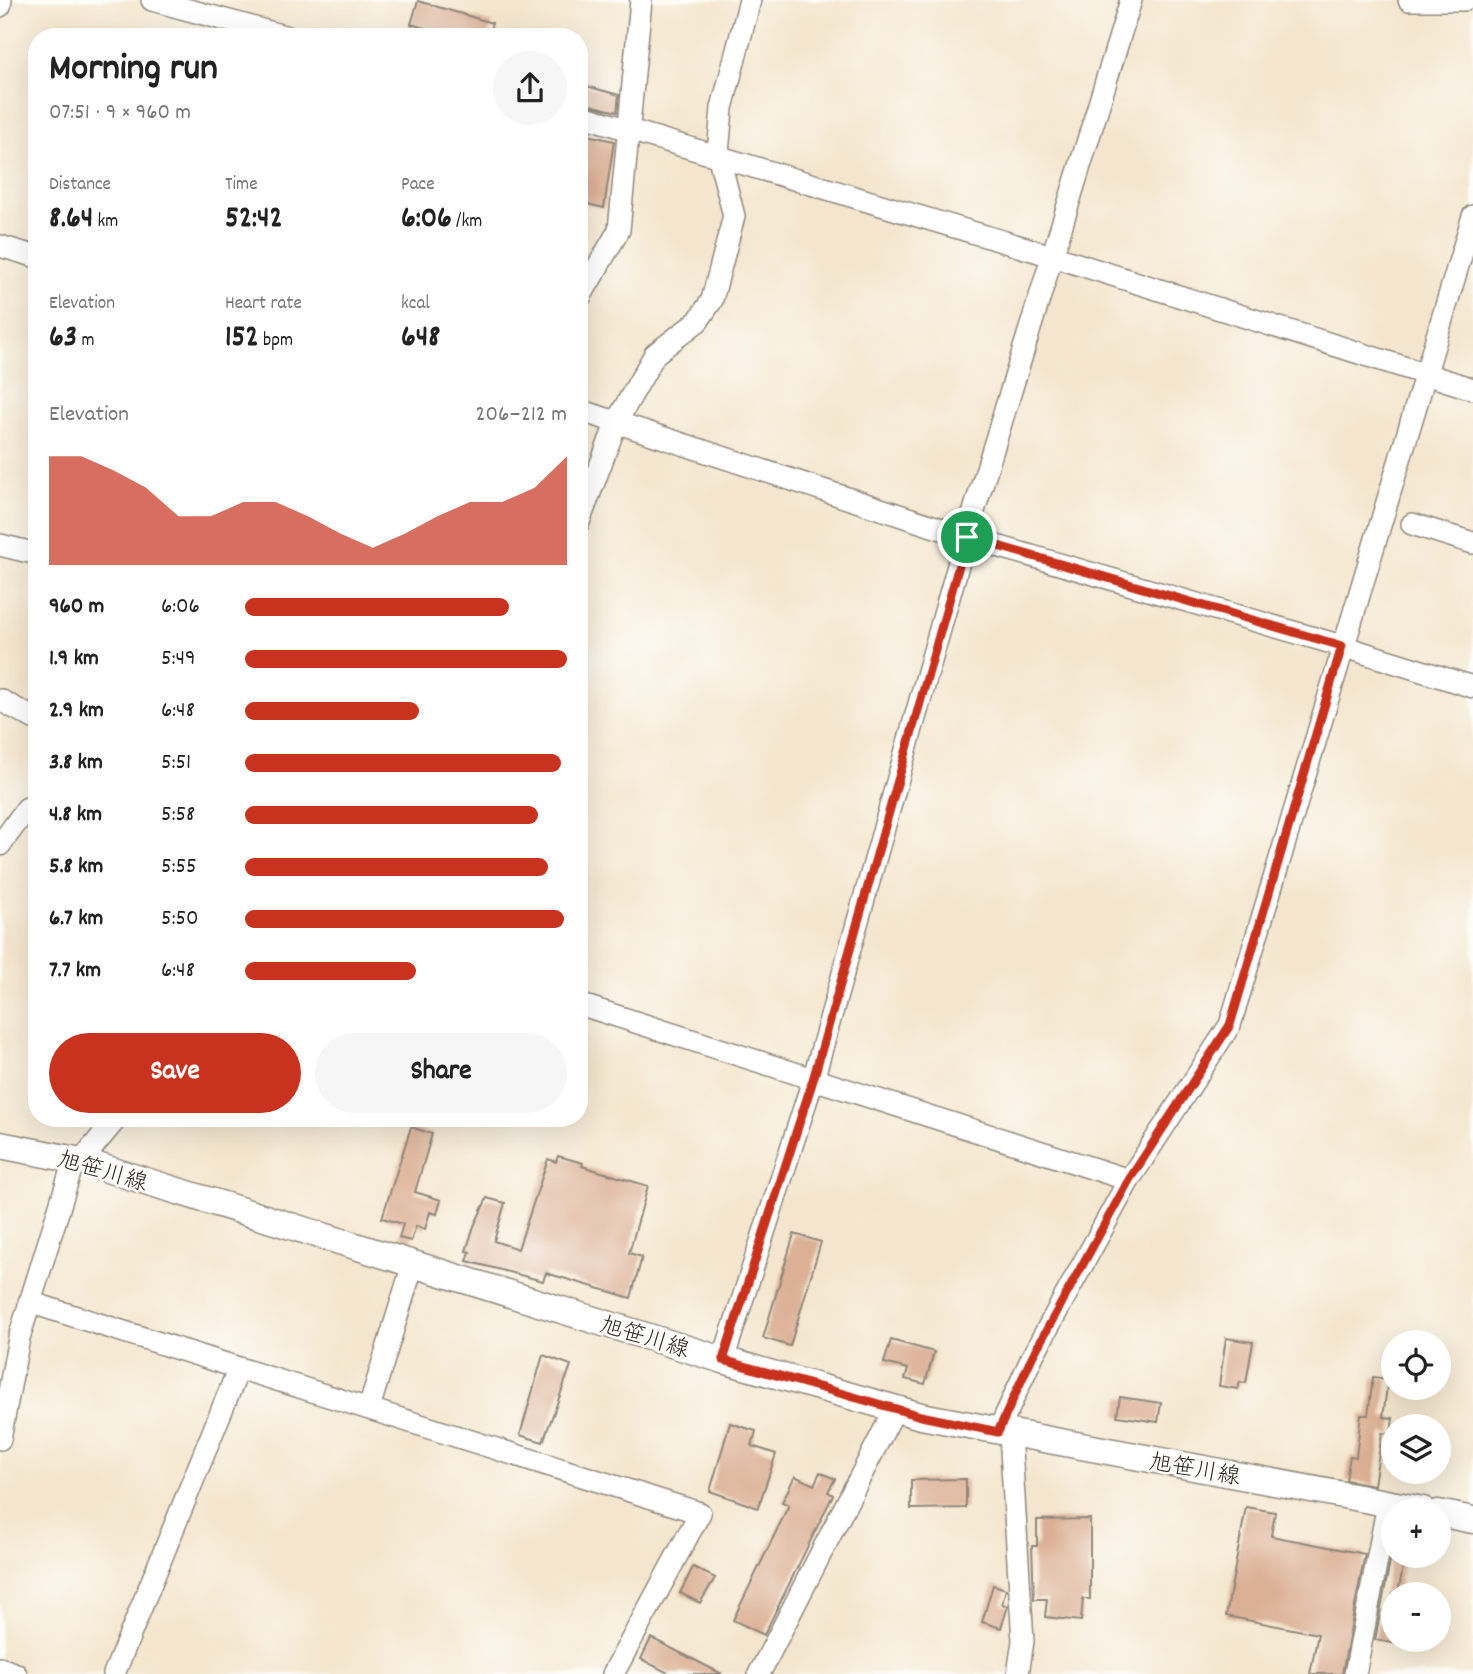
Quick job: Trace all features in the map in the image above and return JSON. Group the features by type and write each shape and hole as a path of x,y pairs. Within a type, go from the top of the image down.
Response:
{"main road":[{"name":"旭笹川線","path":"0,1145 77,1161 723,1360 895,1409 1004,1433 1381,1503"},
{"path":"1451,1516 1473,1520"}],"street":[{"path":"0,6 1,0"},
{"path":"152,0 255,28"},
{"path":"588,283 619,230 641,0"},
{"path":"588,498 617,421 655,354 698,321 712,300 734,216 718,154 722,108 750,0"},
{"path":"723,1360 813,1080 967,537 1131,0"},
{"path":"1409,0 1464,0"},
{"path":"588,117 718,154 1052,256 1473,389"},
{"path":"1024,1671 1004,1433 1033,1355 1129,1180 1230,1025 1473,216"},
{"path":"0,246 28,254"},
{"path":"588,413 967,537 1473,687"},
{"path":"1412,524 1473,543"},
{"path":"0,545 28,552"},
{"path":"0,700 28,715"},
{"path":"0,845 28,808"},
{"path":"588,1007 1129,1180"},
{"path":"0,1438 19,1338 29,1302 77,1161 109,1127"},
{"path":"369,1408 413,1264"},
{"path":"29,1302 700,1513 649,1623 612,1674"},
{"path":"114,1674 239,1368"},
{"path":"759,1674 895,1409"},
{"path":"1355,1674 1381,1540"},
{"path":"0,1668 16,1674"}],"building":[{"path":"418,1 492,23 491,28 425,28 411,24"},
{"path":"588,86 619,95 617,112 588,104"},
{"path":"588,135 614,141 604,208 588,204"},
{"path":"411,1127 432,1134 415,1192 441,1200 437,1214 430,1212 425,1229 416,1226 411,1241 399,1238 403,1224 382,1218"},
{"path":"558,1156 648,1186 629,1253 642,1257 631,1298 546,1273 543,1281 467,1261 470,1252 466,1251 487,1198 505,1203 494,1241 518,1249 548,1159 556,1162"},
{"path":"794,1234 821,1242 790,1346 763,1338"},
{"path":"1226,1338 1253,1342 1246,1383 1240,1382 1238,1389 1219,1386"},
{"path":"891,1340 934,1352 925,1384 905,1379 908,1369 884,1363"},
{"path":"543,1355 571,1365 543,1442 520,1435"},
{"path":"1373,1377 1381,1378 1381,1400 1385,1400 1383,1414 1381,1414 1381,1440 1374,1485 1346,1480 1350,1456 1356,1457 1361,1415 1368,1415"},
{"path":"1120,1397 1161,1403 1158,1422 1117,1416"},
{"path":"730,1423 756,1431 752,1446 776,1454 758,1508 710,1491"},
{"path":"820,1472 835,1479 828,1492 833,1495 764,1635 733,1620 789,1505 782,1502 795,1476 814,1485"},
{"path":"966,1479 966,1508 911,1509 911,1480"},
{"path":"1246,1507 1275,1512 1271,1536 1365,1554 1342,1674 1310,1674 1318,1634 1226,1616"},
{"path":"1090,1519 1090,1599 1083,1599 1081,1621 1045,1617 1047,1599 1034,1599 1032,1546 1037,1546 1037,1520"},
{"path":"693,1567 715,1578 700,1603 680,1593"},
{"path":"1389,1568 1403,1568 1400,1582 1386,1582"},
{"path":"993,1585 1006,1589 1002,1604 1008,1606 1001,1628 982,1622"},
{"path":"1381,1608 1381,1641 1375,1640"},
{"path":"651,1638 722,1674 670,1674 641,1659"}],"route":[{"path":"967,537 1342,646 1230,1025 1129,1180 1033,1355 998,1432 921,1416 723,1360 813,1080 967,537"}]}
